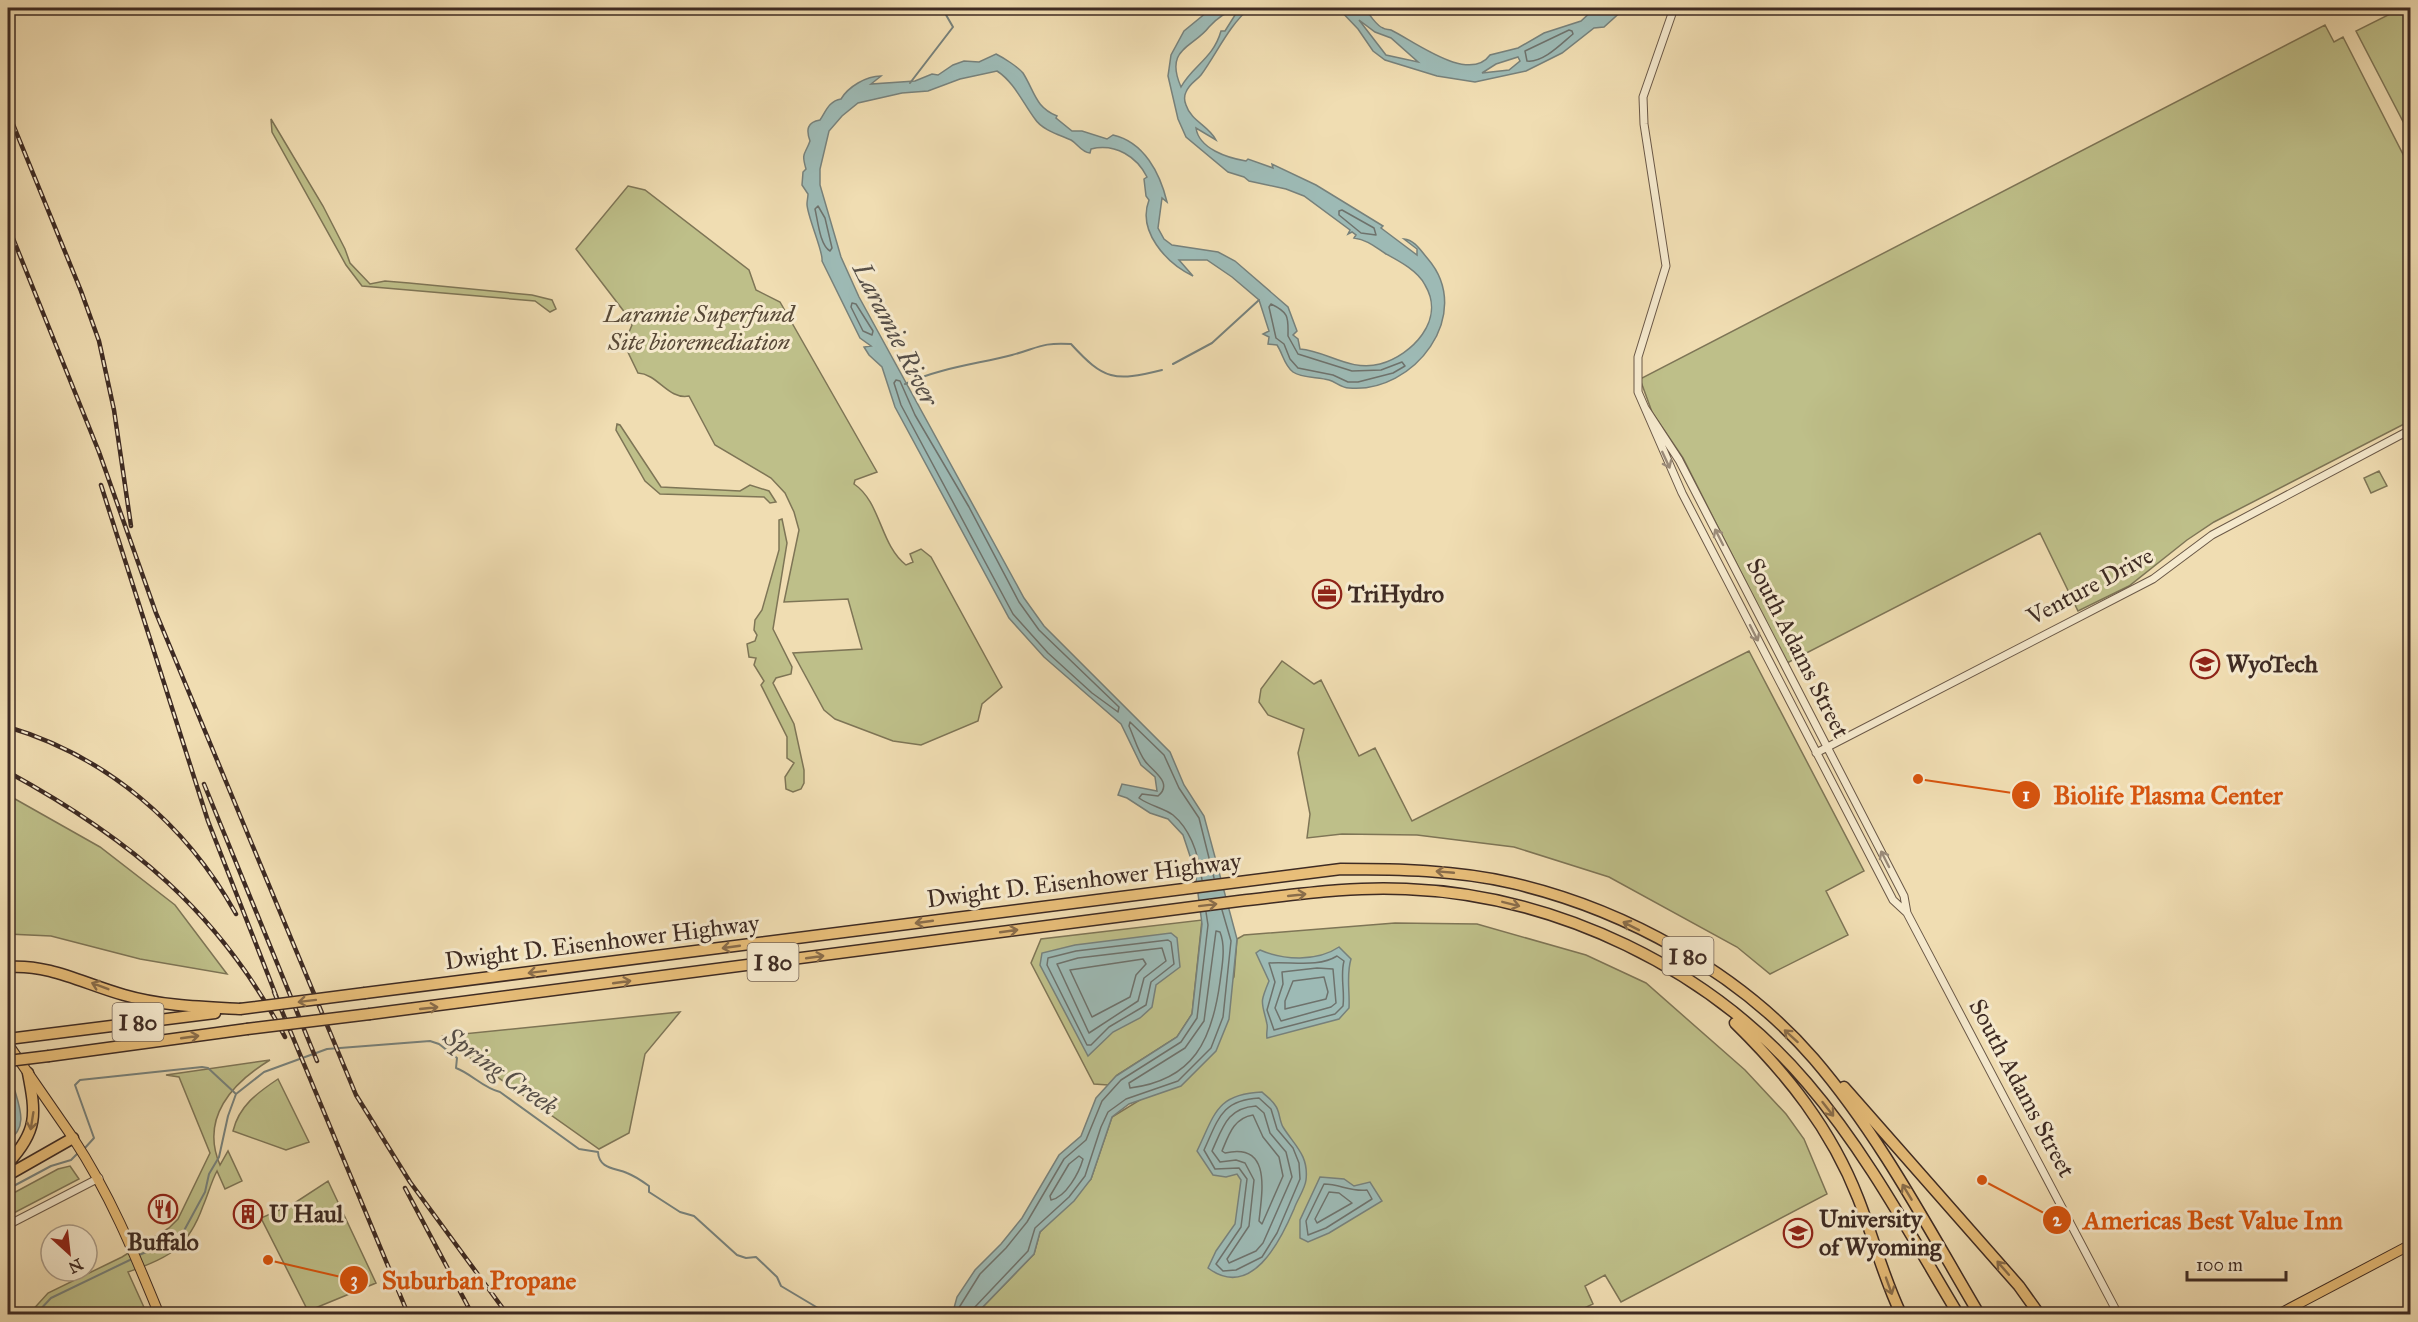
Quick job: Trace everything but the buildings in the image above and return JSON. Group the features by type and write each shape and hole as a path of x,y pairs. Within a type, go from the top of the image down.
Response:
{"highway":[{"name":"Dwight D. Eisenhower Highway","path":"8,1041 37,1035 1341,869 1401,869 1457,873 1512,883 1568,899 1620,920 1713,971 1751,999 1814,1059 1900,1180 1979,1314"},
{"name":"Dwight D. Eisenhower Highway","path":"8,1061 1239,901 1353,889 1407,889 1487,898 1594,931 1644,954 1718,1000 1762,1037 1806,1081 1853,1142 1958,1314"},
{"path":"1594,931 1694,991 1731,1019 1775,1062 1810,1106 1847,1173 1901,1314"},
{"path":"8,967 40,967 124,995 168,1005 240,1009"},
{"path":"1814,1059 1840,1083 1950,1207 2019,1286 2038,1314"},
{"path":"8,1163 25,1144 32,1128 34,1104 28,1073"},
{"path":"8,1168 73,1138"},
{"path":"8,1175 73,1138"}],"main road":[{"path":"8,1041 99,1178 159,1314"},
{"path":"2279,1314 2410,1245"}],"street":[{"name":"South Adams Street","path":"1674,8 1643,97 1644,124 1666,266 1636,370 1638,392 1664,458 1816,753 1893,900 1907,913"},
{"name":"South Adams Street","path":"1643,406 1679,460 1904,896 1907,913 2118,1314"},
{"name":"Venture Drive","path":"1816,753 2153,579 2212,535 2410,430"},
{"path":"8,1225 99,1178"}],"green space":[{"path":"2402,8 2410,8 2410,135 2356,31"},
{"path":"2325,25 2334,42 2343,37 2410,168 2410,421 2214,522 2187,540 2129,586 2078,611 2040,533 1787,663 1683,458 1652,412 1640,379"},
{"path":"271,119 323,206 350,263 370,284 385,281 532,295 552,300 556,309 550,312 535,301 362,286 346,265 272,132"},
{"name":"Laramie Superfund Site bioremediation","path":"628,186 645,190 749,270 756,290 780,302 877,472 855,480 854,484 870,501 897,557 906,565 913,562 910,554 921,549 931,557 1002,687 982,704 978,721 921,745 893,741 835,719 824,710 793,653 862,649 848,599 784,602 799,530 785,493 771,478 715,445 689,396 675,394 645,374 638,373 624,344 632,325 629,318 576,249"},
{"path":"617,424 620,425 661,487 740,491 750,485 769,491 776,502 770,503 764,497 660,494 645,481 616,430"},
{"path":"2379,471 2387,486 2371,493 2364,478"},
{"path":"782,519 787,543 773,629 792,667 791,674 776,678 773,683 794,724 804,770 804,783 801,789 793,792 786,789 785,777 794,763 787,758 787,737 761,685 764,681 754,665 756,658 749,657 747,644 755,641 757,635 754,630 755,620 762,610 779,550 779,520"},
{"path":"1749,651 1864,871 1826,891 1848,935 1770,974 1737,947 1609,877 1514,847 1417,835 1342,834 1307,838 1310,814 1298,753 1304,729 1268,715 1259,702 1261,689 1282,661 1314,684 1321,680 1359,756 1375,748 1412,821"},
{"path":"8,795 100,847 175,905 227,974 140,959 51,936 8,934"},
{"path":"1202,920 1192,1014 1177,1037 1117,1075 1108,1085 1094,1084 1031,963 1041,939"},
{"path":"1395,923 1477,924 1586,955 1646,983 1745,1070 1786,1114 1804,1139 1827,1194 1621,1302 1605,1275 1585,1286 1593,1304 1572,1314 976,1314 1034,1254 1040,1232 1091,1179 1112,1117 1140,1100 1234,977 1237,939 1244,935"},
{"path":"680,1012 645,1054 629,1133 599,1149 452,1045 443,1036"},
{"path":"270,1060 256,1069 232,1091 217,1117 214,1132 215,1148 220,1165 228,1151 242,1181 225,1189 217,1171 197,1220 183,1242 175,1250 155,1262 128,1272 147,1314 29,1314 48,1293 69,1283 99,1283 99,1268 169,1228 178,1219 210,1153 179,1077 166,1075"},
{"path":"278,1079 309,1142 286,1150 233,1131 244,1107"},
{"path":"70,1166 79,1179 8,1216 8,1196 58,1169"},
{"path":"328,1181 376,1283 308,1311 261,1218 293,1204"}],"water":[{"path":"1212,8 1239,8 1218,18 1178,56 1176,64 1181,87 1213,48 1221,31 1225,31 1242,8 1250,8 1236,23 1201,75 1189,86 1185,94 1188,111 1216,140 1196,128 1203,142 1223,155 1246,161 1248,159 1273,168 1272,164 1316,185 1383,226 1381,228 1417,255 1417,249 1404,239 1415,244 1428,259 1441,281 1445,303 1441,326 1430,346 1415,364 1395,378 1373,386 1349,388 1329,380 1293,372 1277,345 1268,344 1269,337 1263,334 1269,331 1259,300 1207,260 1179,260 1193,276 1173,263 1156,245 1147,223 1146,212 1149,200 1146,196 1144,179 1147,177 1138,163 1125,153 1109,148 1091,149 1090,153 1087,152 1071,140 1042,126 1013,87 997,71 960,79 928,91 902,93 858,103 829,131 820,169 820,185 841,257 859,297 1024,598 1044,626 1170,752 1184,785 1204,816 1237,939 1229,1019 1216,1051 1181,1086 1129,1104 1112,1117 1091,1179 1074,1201 1040,1232 1034,1254 976,1314 947,1314 954,1308 957,1297 975,1270 1001,1244 1022,1218 1059,1155 1081,1136 1096,1098 1116,1076 1177,1037 1192,1014 1202,924 1195,871 1183,835 1168,819 1150,813 1118,795 1122,784 1157,791 1155,777 1141,765 1121,724 1044,657 1009,618 895,407 882,367 864,347 871,346 860,338 822,261 808,210 808,194 802,185 803,172 806,169 804,154 810,141 808,130 812,123 820,120 831,104 841,99 848,90 864,80 881,76 871,84 915,81 932,74 938,75 964,61 979,62 996,54 1023,73 1044,108 1057,116 1056,118 1072,131 1082,131 1107,139 1113,135 1134,144 1149,160 1164,191 1167,202 1162,198 1158,228 1164,239 1172,245 1218,252 1235,261 1288,307 1297,331 1293,335 1298,339 1300,349 1359,365 1380,364 1392,359 1414,344 1428,323 1431,311 1430,298 1418,275 1371,244 1354,238 1356,235 1352,232 1348,234 1350,230 1304,196 1286,189 1249,181 1228,172 1186,137 1178,119 1168,76 1171,55 1184,31"},
{"path":"1338,8 1365,8 1375,22 1384,29 1391,30 1441,58 1469,65 1481,63 1490,55 1518,48 1544,33 1581,21 1594,9 1625,8 1604,27 1594,28 1562,53 1526,71 1475,82 1437,76 1385,60 1373,51 1358,29","holes":["1359,20 1375,32 1391,38 1418,62 1386,55","1518,57 1520,61 1509,70 1482,73 1496,64"]},
{"path":"1171,933 1177,938 1180,967 1156,985 1152,1007 1140,1018 1113,1032 1088,1056 1040,965 1042,953 1075,945"},
{"path":"1339,947 1351,959 1348,977 1349,1008 1339,1019 1267,1038 1262,1003 1269,981 1256,953 1260,950 1279,956 1300,958 1321,955"},
{"path":"8,1091 15,1091 21,1119 18,1131 8,1141"},
{"path":"1262,1092 1277,1107 1283,1127 1303,1157 1306,1171 1305,1183 1281,1237 1262,1263 1238,1277 1223,1276 1208,1268 1216,1251 1235,1224 1241,1180 1237,1174 1226,1177 1213,1175 1197,1151 1219,1108 1235,1097"},
{"path":"1320,1177 1344,1179 1354,1186 1370,1182 1382,1201 1329,1233 1308,1242 1300,1238 1300,1220"}],"waterway":[{"path":"910,83 953,27 942,8"},
{"path":"1173,364 1212,343 1259,300"},
{"name":"Laramie River","path":"905,384 945,370 1053,344 1071,344 1092,365 1111,375 1132,376 1162,370"},
{"name":"Spring Creek","path":"139,1255 180,1238 205,1192 209,1174 219,1157 228,1116 236,1094 264,1072 327,1049 430,1041 439,1044 457,1058 456,1068 500,1092 579,1149 598,1152 604,1165 641,1180 649,1186 649,1192 680,1212 694,1216 737,1255 746,1258 756,1257 777,1277 781,1286 828,1314"},
{"path":"84,1149 94,1138 75,1085 80,1080 202,1067 208,1068 236,1094"},
{"path":"8,1189 51,1166 71,1160 79,1152"},
{"name":"Spring Creek","path":"36,1314 51,1298 134,1258"}],"railway":[{"path":"8,112 99,341 114,410 131,526"},
{"path":"8,226 99,452 156,613 356,1095 410,1182 507,1314"},
{"path":"101,485 208,821 277,998"},
{"path":"8,727 78,756 110,775 140,798 168,823 193,851 216,881 236,914"},
{"path":"8,772 93,824 168,882 231,952 259,992 285,1037"},
{"path":"204,784 317,1061"},
{"path":"274,992 408,1314"},
{"path":"405,1188 472,1314"}],"place":[{"name":"TriHydro","path":"1327,594"},
{"name":"WyoTech","path":"2205,664"},
{"name":"Biolife Plasma Center","path":"1918,779"},
{"name":"Americas Best Value Inn","path":"1982,1180"},
{"name":"Buffalo","path":"163,1209"},
{"name":"U Haul","path":"248,1214"},
{"name":"University of Wyoming","path":"1798,1233"},
{"name":"Suburban Propane","path":"268,1260"}]}
